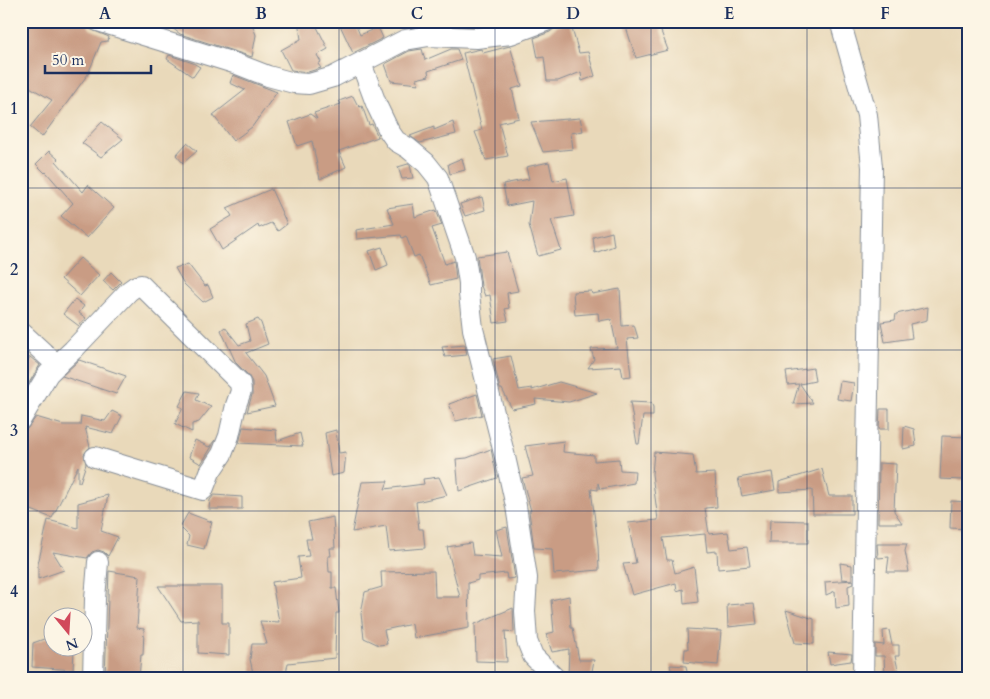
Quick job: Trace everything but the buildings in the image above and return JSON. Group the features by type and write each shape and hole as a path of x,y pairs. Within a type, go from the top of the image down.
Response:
{"street":[{"path":"98,21 294,83 309,84 333,77 405,40 429,36 476,38 511,34 545,21"},
{"path":"840,21 867,115 872,167 863,678"},
{"path":"361,63 377,106 389,131 396,141 426,162 438,178 465,257 473,329 506,458 516,506 527,578 525,611 527,641 533,656 555,678"},
{"path":"21,419 48,374 129,291 141,285 240,383 241,391 229,436 222,454 210,472 204,490 95,457"},
{"path":"21,332 57,365"},
{"path":"93,678 98,562"}],"shaded area":[{"path":"21,21 969,21 969,678 21,678"}]}
